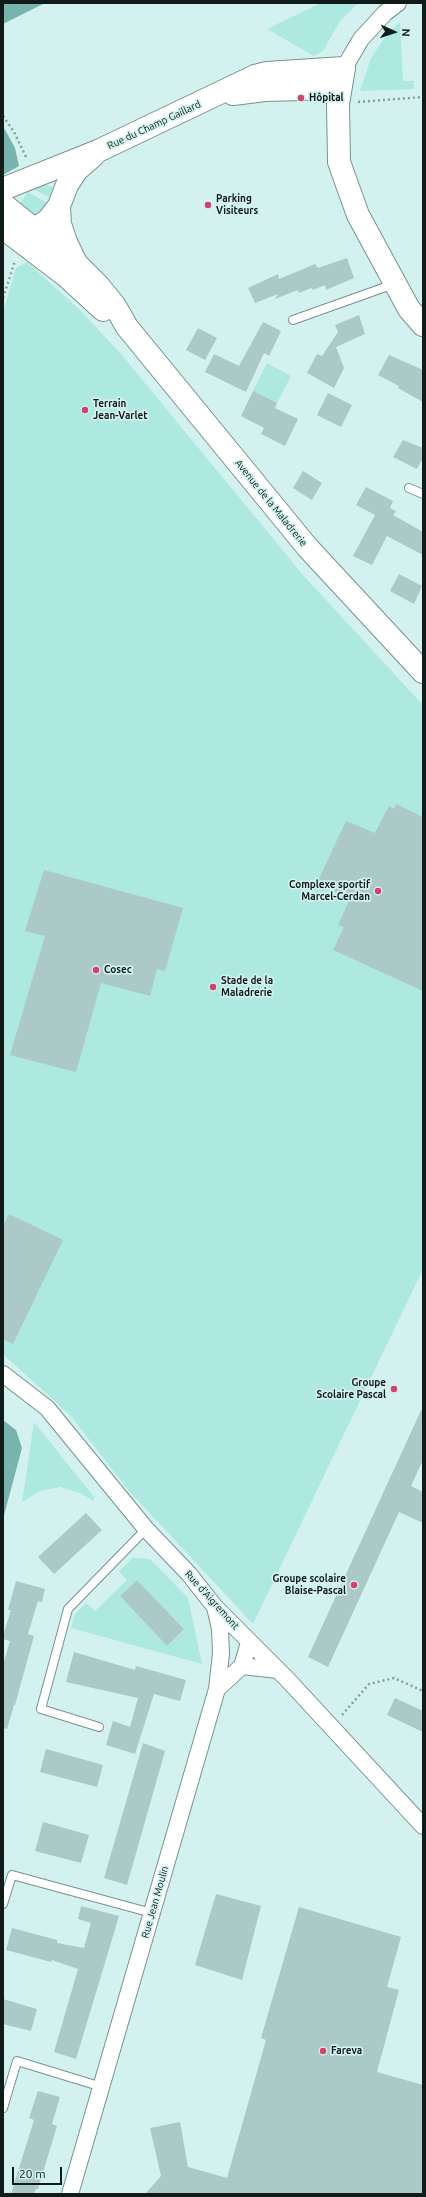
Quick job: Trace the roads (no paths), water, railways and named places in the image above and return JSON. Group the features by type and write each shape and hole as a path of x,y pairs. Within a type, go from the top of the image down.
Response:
{"street":[{"path":"398,3 385,13 361,39 342,78 337,122 339,162 358,215 409,309 423,325"},
{"name":"Rue du Champ Gaillard","path":"3,189 98,151 211,99 342,78"},
{"name":"Rue du Champ Gaillard","path":"28,235 48,220 59,206 66,185 77,170 98,151"},
{"name":"Avenue de la Maladrerie","path":"3,204 28,235 66,276 109,315 127,327"},
{"path":"59,206 60,224 66,242 76,262"},
{"path":"3,228 28,235"},
{"name":"Avenue de la Maladrerie","path":"28,235 76,262 115,306 127,327 308,548 420,662"},
{"name":"Rue d'Aigremont","path":"3,1374 46,1408 146,1529 189,1574 215,1607 250,1646 278,1670 423,1826"},
{"name":"Rue Jean Moulin","path":"70,2194 217,1689 221,1654 220,1629 215,1607"},
{"path":"221,1654 250,1646"},
{"path":"217,1689 242,1666 250,1646"},
{"path":"242,1666 278,1670"}],"lane":[{"path":"293,320 395,284"},
{"path":"409,488 423,494"},
{"path":"99,1727 41,1709 68,1609 146,1529"},
{"path":"3,1904 12,1875 152,1913"},
{"path":"3,2108 17,2061 102,2087"}],"place":[{"name":"Hôpital","path":"301,98"},
{"name":"Parking Visiteurs","path":"208,205"},
{"name":"Terrain Jean-Varlet","path":"85,410"},
{"name":"Complexe sportif Marcel-Cerdan","path":"378,891"},
{"name":"Cosec","path":"96,970"},
{"name":"Stade de la Maladrerie","path":"213,987"},
{"name":"Groupe Scolaire Pascal","path":"394,1389"},
{"name":"Groupe scolaire Blaise-Pascal","path":"354,1585"},
{"name":"Fareva","path":"323,2051"}]}
